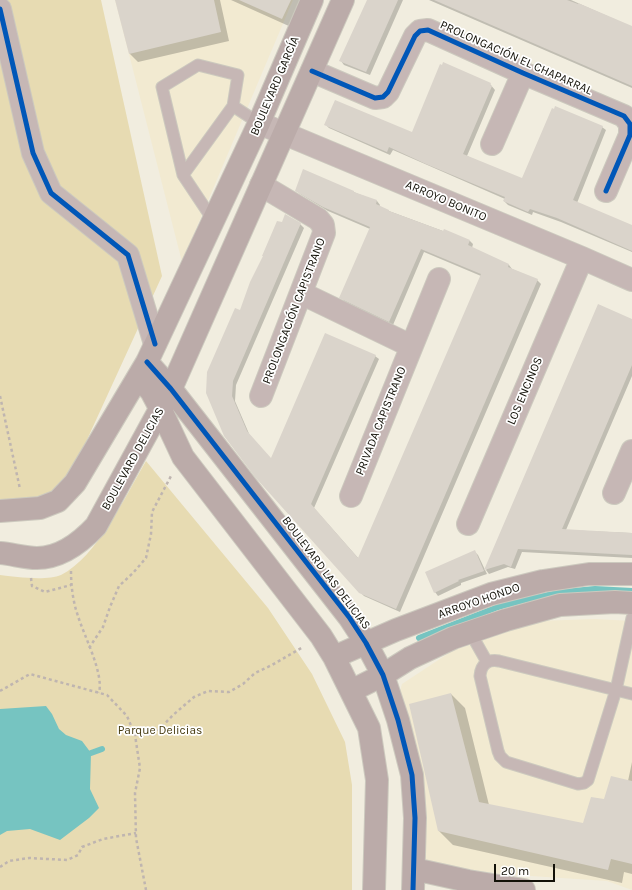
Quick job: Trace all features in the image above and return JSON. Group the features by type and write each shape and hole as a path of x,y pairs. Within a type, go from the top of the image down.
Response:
{"street":[{"name":"BOULEVARD GARCÍA","path":"214,220 259,123 312,0"},
{"path":"261,185 343,0"},
{"path":"0,9 33,153 51,193 128,255 151,391 183,457 321,636 334,658 369,728 377,780 374,890"},
{"name":"PROLONGACIÓN EL CHAPARRAL","path":"312,71 375,98 383,97 388,92 415,36 420,31 428,30 523,73 624,116 630,124 630,135 606,191"},
{"path":"492,144 523,73"},
{"name":"ARROYO BONITO","path":"259,123 632,280"},
{"name":"PROLONGACIÓN CAPISTRANO","path":"261,185 318,219 323,225 324,233 261,396"},
{"name":"BOULEVARD DELICIAS","path":"0,553 38,558 54,555 70,548 85,538 96,526 171,390 261,185"},
{"path":"0,511 40,508 58,501 75,483 147,361 214,220"},
{"name":"LOS ENCINOS","path":"468,524 582,258"},
{"name":"PRIVADA CAPISTRANO","path":"351,496 440,279"},
{"path":"301,293 412,346"},
{"name":"BOULEVARD LAS DELICIAS","path":"147,361 349,616 366,642 383,675 398,720 412,775 415,818 414,880"},
{"path":"614,493 632,451"},
{"name":"ARROYO HONDO","path":"334,658 366,642 491,594 542,581 589,574 632,574"},
{"path":"351,691 383,675 410,658 453,638 506,620 560,605 615,602 632,603"},
{"path":"414,880 524,890"}],"lane":[{"path":"183,175 233,106 238,75 198,65 162,88 183,175 214,220"},
{"path":"233,106 259,123"},
{"path":"632,618 616,690 588,780 584,783 578,784 506,762 500,756 480,676 483,665 493,660 499,661 616,690 632,694"},
{"path":"470,632 487,662"}],"path":[{"path":"89,648 103,627 119,586 146,558 151,534 152,512 183,457"},
{"path":"70,548 71,585 76,608 97,670 100,689 99,693"},
{"path":"135,735 155,734 173,715 194,697 208,690 229,692 243,684 255,673 272,665 321,636"},
{"path":"0,691 30,674 107,695 127,716 135,735 140,768 135,793 136,833 146,890"},
{"path":"0,867 9,862 29,858 67,860 78,855 82,846 103,839 136,833"}],"shaded area":[{"path":"115,0 293,0 182,262 129,54"},
{"path":"595,619 632,621 632,890 607,881 501,874 418,862 393,715 402,684 452,651 538,621"}],"green space":[{"path":"0,0 101,0 162,276 58,503 0,510"},
{"name":"Parque Delicias","path":"146,461 268,608 312,674 345,742 352,785 352,890 0,890 0,575 48,578 61,575 74,566 87,554 110,524"}],"water":[{"path":"46,706 52,714 59,729 66,735 82,741 91,753 90,789 99,808 89,818 60,840 30,829 7,831 0,835 0,709"}],"building":[{"path":"115,0 214,0 221,32 129,54"},
{"path":"239,0 291,0 282,19"},
{"path":"367,0 398,0 366,72 339,61"},
{"path":"434,0 567,0 578,3 632,26 632,86"},
{"path":"443,62 491,83 490,85 492,86 463,154 522,178 552,108 554,109 555,106 603,126 573,200 632,225 632,251 557,218 530,209 528,212 503,201 505,197 389,147 387,152 324,125 335,100 412,132 440,64 442,65"},
{"path":"303,169 354,192 377,200 376,204 389,211 443,231 444,229 470,240 468,245 509,264 508,267 538,279 396,609 359,593 255,477 224,436 206,393 207,372 235,308 240,310 250,282 263,256 277,221 282,222 285,214 301,223 233,381 232,396 247,431 271,458 325,333 376,355 311,504 358,558 481,274 421,249 389,322 339,298 370,227 323,207 295,191"},
{"path":"598,304 632,319 632,365 562,529 632,533 632,555 518,549 511,567 504,564 484,570"},
{"path":"475,550 484,571 458,580 459,581 434,593 425,572"},
{"path":"451,693 479,802 583,823 591,797 604,799 611,776 632,781 632,864 611,859 608,870 438,831 409,704"}],"waterway":[{"path":"419,638 498,607 524,600 563,592 595,589 632,591"},
{"path":"91,753 102,749"}],"cycle path":[{"path":"0,9 33,153 51,193 128,255 155,344"},
{"path":"312,71 375,98 383,97 388,92 415,36 420,31 428,30 523,73 624,116 630,124 630,135 606,191"},
{"path":"147,362 171,389 349,617 366,643 383,675 398,720 412,775 415,818 413,890"}]}
